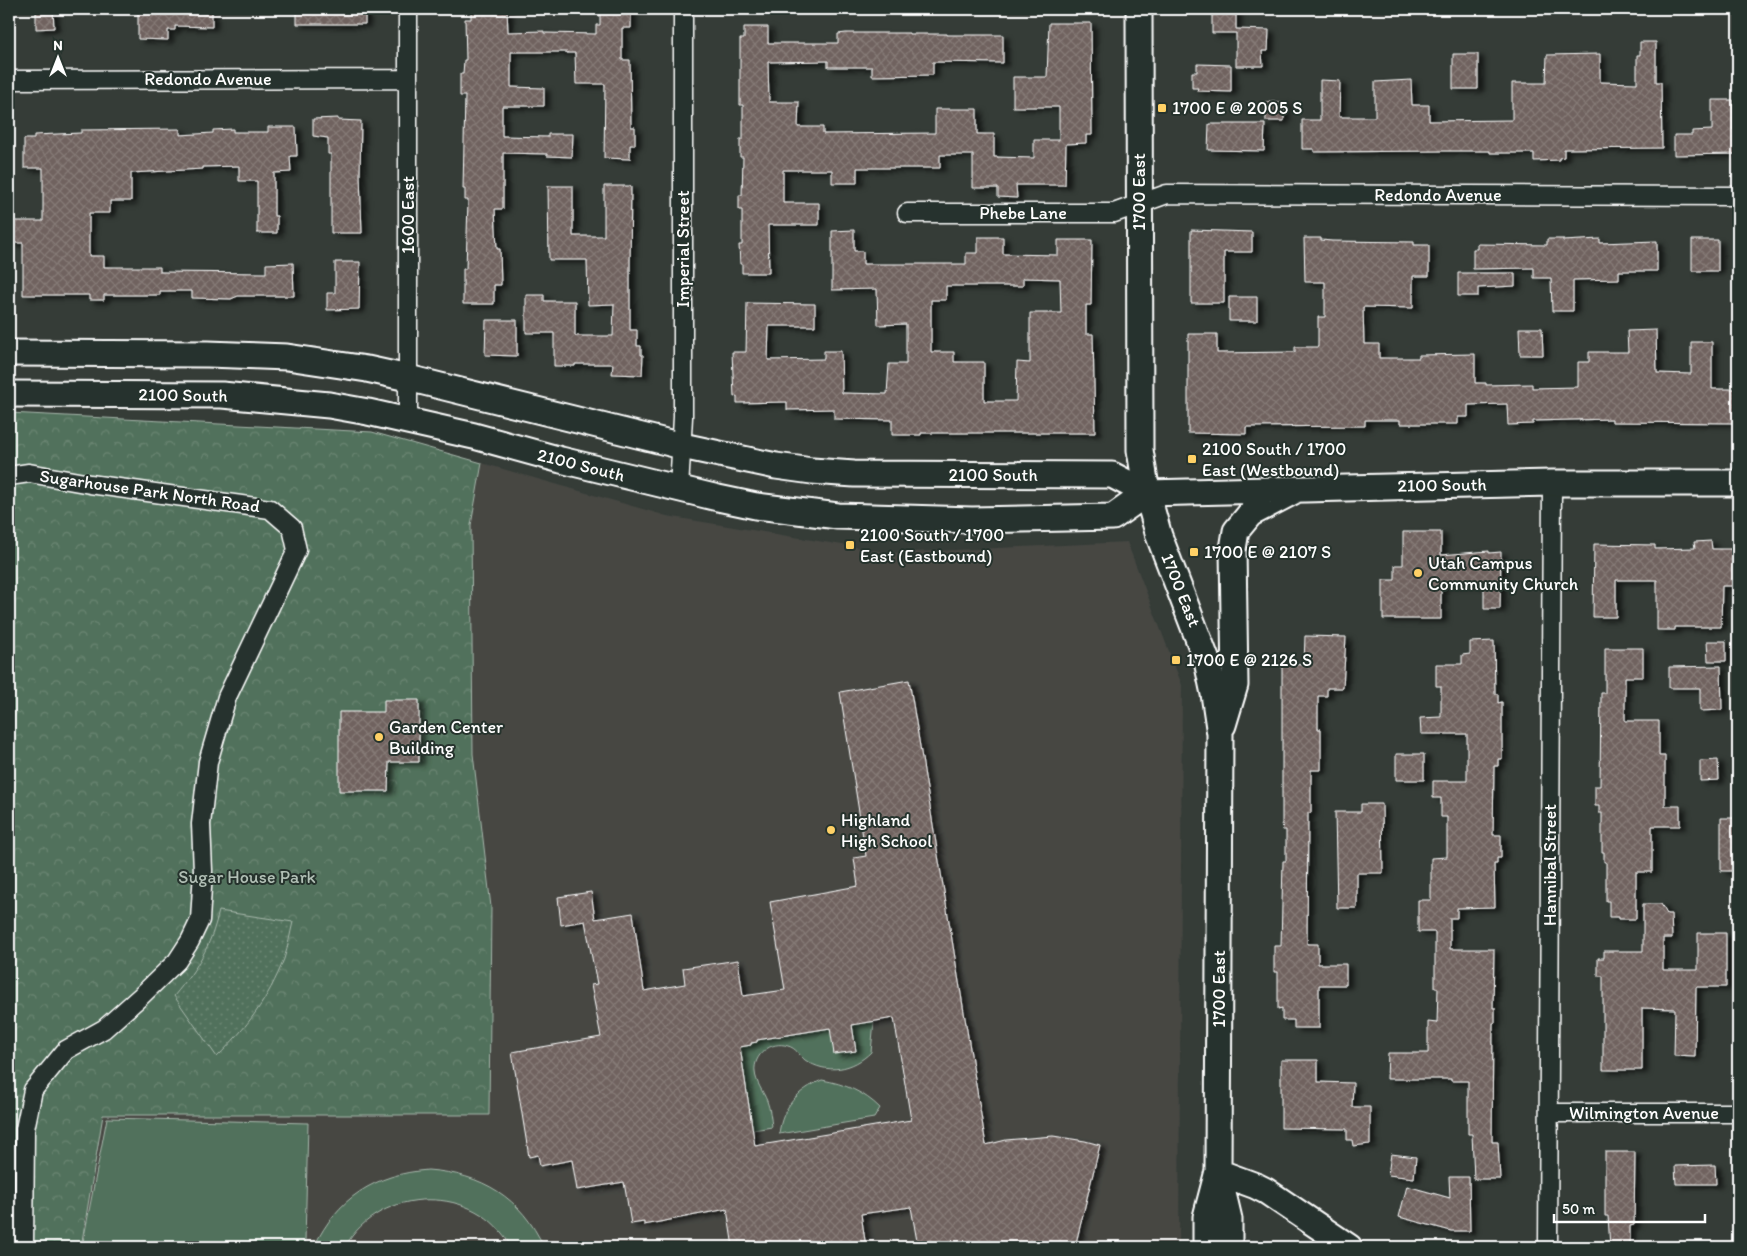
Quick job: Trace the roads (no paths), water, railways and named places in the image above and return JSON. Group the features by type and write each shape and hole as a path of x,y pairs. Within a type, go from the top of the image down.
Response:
{"main road":[{"name":"1700 East","path":"1139,9 1140,450 1147,493 1159,536 1203,648 1214,694 1220,734 1218,1172 1229,1219 1229,1247"},
{"name":"2100 South","path":"9,353 255,355 326,362 408,378 682,446 776,466 854,474 1112,475 1147,493 1552,483 1738,483"},
{"name":"2100 South","path":"9,394 241,396 329,405 408,420 679,489 756,506 838,516 972,520 1113,517 1147,493"},
{"path":"1220,734 1234,685 1233,558 1236,531 1250,514 1299,489"},
{"name":"1700 East","path":"1206,1247 1206,1217 1218,1172"},
{"path":"1218,1172 1266,1191 1349,1247"}],"street":[{"name":"1600 East","path":"408,9 408,420"},
{"name":"Imperial Street","path":"679,489 682,446 683,9"},
{"name":"Redondo Avenue","path":"9,80 408,79"},
{"name":"Redondo Avenue","path":"1138,203 1167,194 1738,196"},
{"name":"Phebe Lane","path":"907,213 1114,213 1138,203"},
{"name":"Sugarhouse Park North Road","path":"9,476 29,473 117,488 270,509 292,528 297,550 227,697 208,762 201,824 204,871 200,920 190,941 177,961 104,1029 66,1050 33,1090 25,1129 24,1247"},
{"name":"Hannibal Street","path":"1548,1247 1552,483"},
{"name":"Wilmington Avenue","path":"1549,1113 1738,1113"}],"place":[{"name":"1700 E @ 2005 S","path":"1162,108"},
{"name":"2100 South / 1700 East (Westbound)","path":"1192,459"},
{"name":"2100 South / 1700 East (Eastbound)","path":"850,545"},
{"name":"1700 E @ 2107 S","path":"1194,552"},
{"name":"Utah Campus Community Church","path":"1418,573"},
{"name":"1700 E @ 2126 S","path":"1176,660"},
{"name":"Garden Center Building","path":"379,737"},
{"name":"Highland High School","path":"831,830"}],"park label":[{"name":"Sugar House Park","path":"247,877"}]}
